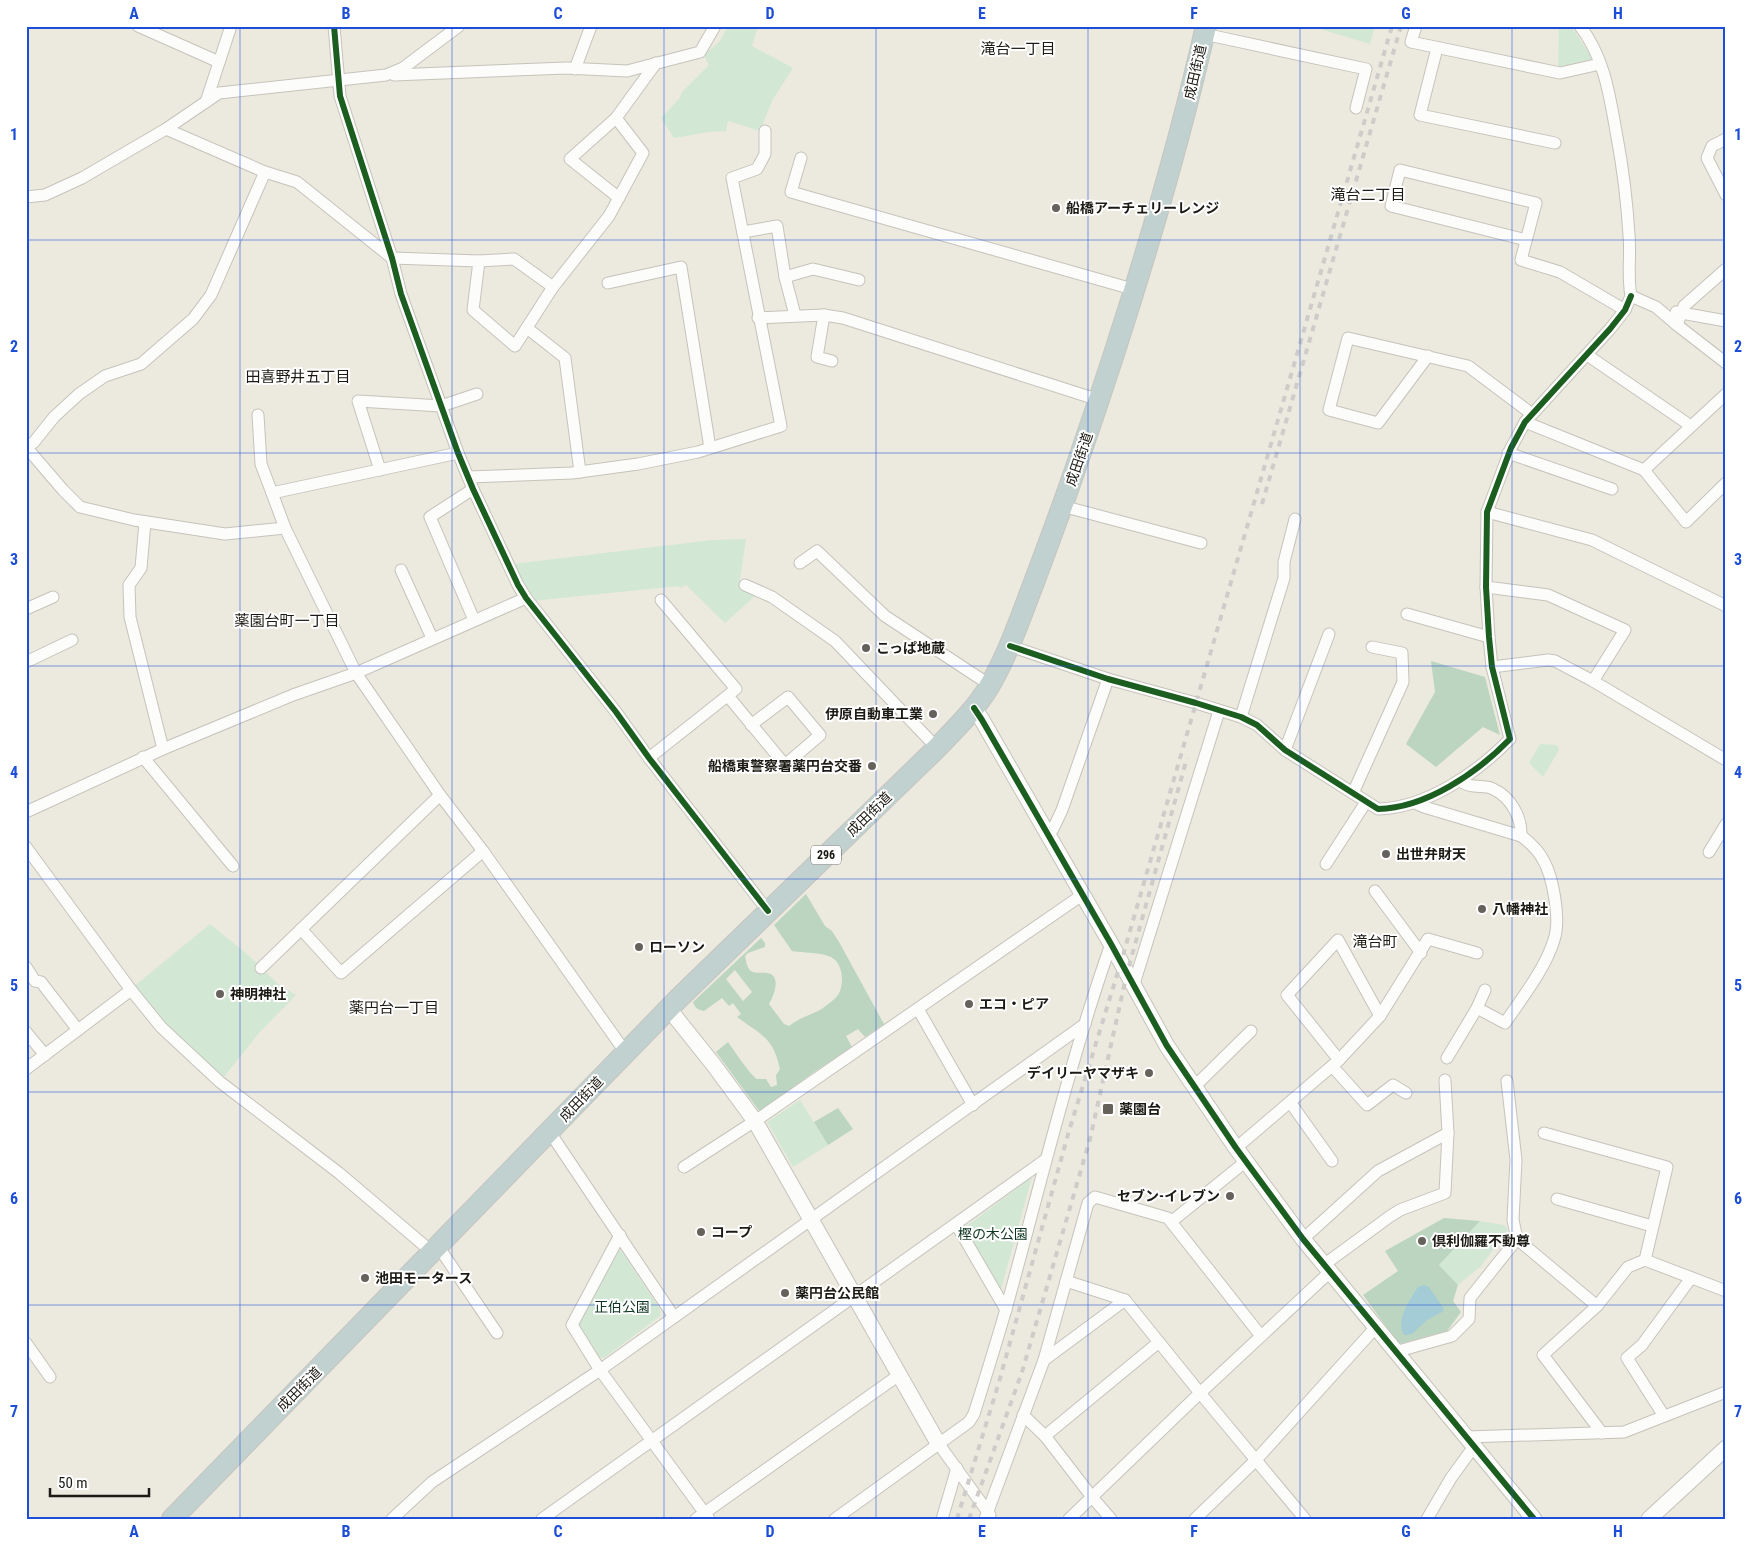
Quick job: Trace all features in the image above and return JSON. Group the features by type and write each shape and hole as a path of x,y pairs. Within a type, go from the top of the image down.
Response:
{"highway":[{"name":"成田街道","path":"172,1519 668,1009 937,748 974,708 990,685 1010,646 1100,400 1136,290 1175,153 1205,30"}],"street":[{"path":"138,26 219,62"},
{"path":"206,102 231,26"},
{"path":"334,26 340,96 392,258 401,294 458,454 526,598 768,911"},
{"path":"386,75 402,68 459,26"},
{"path":"575,69 591,26"},
{"path":"26,197 45,195 65,186 166,129 219,93 386,75 575,69 628,71 700,52 715,26"},
{"path":"1416,26 1411,42 1437,48 1560,73 1600,64"},
{"path":"1010,646 1108,679 1241,717 1257,725 1284,750 1378,809 1390,809 1415,803 1459,782 1510,740 1492,667 1489,638 1486,588 1487,512 1508,453 1528,418 1587,355 1625,310 1631,296 1628,281 1630,237 1625,185 1606,78 1592,46 1580,26"},
{"path":"1205,30 1366,69 1356,108"},
{"path":"1437,48 1420,114 1555,143"},
{"path":"619,198 570,159 616,118 656,64"},
{"path":"479,261 473,310 515,346 553,286 609,216 643,153 616,118"},
{"path":"166,129 264,172 297,182 392,258 479,261 514,260 553,286"},
{"path":"468,477 580,472 638,464 710,448 781,426 758,318 732,178 757,169 765,154 765,131"},
{"path":"1726,138 1712,146 1707,158 1726,195"},
{"path":"801,158 792,192 1136,290"},
{"path":"1526,240 1391,206 1400,170 1536,203 1521,260 1560,272 1625,310"},
{"path":"264,172 211,296 193,319 141,364 106,376 79,394 28,443 63,490 80,507 145,522 225,534 285,528"},
{"path":"743,232 777,226 785,276 795,315"},
{"path":"608,283 681,267 710,448"},
{"path":"785,276 813,269 860,280"},
{"path":"1677,325 1684,306 1726,269"},
{"path":"1631,296 1656,307 1681,314 1726,321"},
{"path":"1656,307 1726,363"},
{"path":"758,318 795,315 824,315 843,318 1100,400"},
{"path":"824,315 817,357 832,361"},
{"path":"528,328 565,358 580,472"},
{"path":"1428,356 1378,423 1329,410 1348,338 1428,356 1468,366 1528,418 1644,470 1686,522 1726,483"},
{"path":"1587,355 1691,426"},
{"path":"380,470 358,401 441,406 477,394"},
{"path":"1644,470 1726,394"},
{"path":"258,415 261,464 285,528 356,673 440,795 483,851 626,1053"},
{"path":"1508,453 1612,489"},
{"path":"272,493 458,454"},
{"path":"473,489 430,517 474,620"},
{"path":"1062,506 1201,543"},
{"path":"1487,512 1592,540 1726,606"},
{"path":"1241,717 1284,578 1284,562 1295,519"},
{"path":"145,522 141,568 129,585 130,617 163,749"},
{"path":"800,563 817,551 886,616 990,685"},
{"path":"401,570 432,638"},
{"path":"745,585 772,598 835,641 937,748"},
{"path":"1486,588 1548,595 1625,630 1593,680"},
{"path":"26,609 53,597"},
{"path":"26,812 143,757 293,695 356,673 526,598"},
{"path":"649,758 736,689 661,600"},
{"path":"1407,614 1489,638"},
{"path":"1284,750 1329,634"},
{"path":"26,662 72,640"},
{"path":"1353,793 1403,682 1402,653 1372,647"},
{"path":"1492,667 1548,660 1569,668 1593,680 1726,760"},
{"path":"1048,834 1053,830 1062,810 1108,679"},
{"path":"728,696 751,725 785,766 820,735 788,697 751,725"},
{"path":"974,708 1134,984 1167,1046 1245,1162 1396,1354 1471,1441 1534,1519"},
{"path":"1134,984 1219,711"},
{"path":"143,757 233,866"},
{"path":"1459,782 1472,786 1492,788 1503,796 1515,810 1521,828 1521,836"},
{"path":"261,968 440,795"},
{"path":"1326,864 1366,802"},
{"path":"1415,803 1521,836 1535,848 1547,867 1555,898 1556,932 1546,958 1505,1023 1477,1008"},
{"path":"1709,852 1726,824"},
{"path":"26,846 131,990 161,1027 220,1082 435,1249 497,1333"},
{"path":"301,929 341,973 483,851"},
{"path":"1375,891 1421,952"},
{"path":"684,1167 755,1121 1082,895"},
{"path":"1236,1148 1335,1063 1380,1016 1428,939 1477,952"},
{"path":"1380,1016 1338,940 1286,995 1366,1105 1393,1085 1406,1092"},
{"path":"835,1519 969,1422 974,1414 1006,1310 1045,1160 1111,944"},
{"path":"26,967 35,981 41,982 78,1030"},
{"path":"26,1069 131,990"},
{"path":"1447,1058 1477,1008 1485,990"},
{"path":"668,1009 713,1064 755,1121 938,1443 989,1516"},
{"path":"918,1009 973,1105"},
{"path":"397,1517 432,1482 600,1370 1085,1024"},
{"path":"1194,1087 1250,1031"},
{"path":"26,1032 45,1055"},
{"path":"1069,1519 1261,1336 1328,1268 1389,1217 1400,1210 1445,1192 1448,1133 1445,1080"},
{"path":"1507,1082 1516,1160 1513,1220 1518,1239 1597,1306"},
{"path":"1290,1102 1332,1160"},
{"path":"549,1131 674,1317"},
{"path":"1304,1238 1378,1171 1448,1133"},
{"path":"1544,1133 1667,1167 1645,1260"},
{"path":"542,1519 1045,1160"},
{"path":"1171,1222 1245,1162"},
{"path":"989,1516 1022,1415 1044,1360 1090,1199 1095,1197 1168,1218 1261,1336"},
{"path":"1557,1199 1652,1226"},
{"path":"956,1224 1006,1310"},
{"path":"620,1235 572,1324 600,1370 652,1441 703,1517 899,1376"},
{"path":"1396,1354 1402,1350 1452,1336 1469,1320 1470,1298 1518,1239"},
{"path":"1602,1433 1543,1355 1597,1306 1628,1266 1645,1260 1726,1291"},
{"path":"1664,1416 1627,1358 1642,1345 1691,1278"},
{"path":"1066,1281 1125,1300 1305,1519"},
{"path":"1044,1360 1125,1300"},
{"path":"1195,1519 1256,1460 1376,1327"},
{"path":"26,1342 50,1377"},
{"path":"1045,1436 1159,1342"},
{"path":"1471,1441 1624,1432 1726,1392"},
{"path":"1022,1415 1045,1436 1111,1519"},
{"path":"1427,1519 1471,1441"},
{"path":"1654,1517 1726,1448"},
{"path":"942,1519 957,1468"}],"green space":[{"path":"728,26 758,26 752,46 793,68 773,99 760,131 728,121 726,131 674,138 661,118 679,99 682,92 709,65 704,55 720,41"},
{"path":"1310,26 1375,26 1370,44"},
{"path":"1559,26 1571,26 1592,58 1587,65 1558,68"},
{"path":"746,539 739,586 755,596 725,623 686,585 680,588 678,586 532,601 513,564 712,540"},
{"path":"1431,661 1485,677 1500,735 1483,727 1436,767 1406,744 1435,692"},
{"path":"1540,744 1557,745 1559,750 1543,777 1529,763"},
{"path":"806,894 825,926 832,931 839,942 884,1024 865,1037 858,1029 846,1036 852,1047 814,1072 760,1112 716,1052 728,1042 754,1077 766,1079 771,1087 777,1085 776,1075 780,1069 770,1043 737,1017 741,1014 733,1003 729,1006 722,998 704,1011 697,1008 693,1002 761,938 765,943 765,947 748,953 745,956 746,962 751,971 767,973 774,978 776,986 769,1004 784,1024 789,1026 820,1010 834,999 842,985 842,974 835,960 822,954 792,951 774,925","holes":["735,970 752,992 743,1001 726,979"]},
{"path":"210,924 247,954 278,984 296,995 259,1033 223,1078 163,1024 132,988"},
{"path":"800,1100 828,1145 793,1167 767,1122"},
{"path":"838,1108 853,1129 828,1145 814,1122"},
{"name":"樫の木公園","path":"1032,1177 1000,1293 964,1228"},
{"path":"1444,1218 1480,1221 1439,1265 1458,1285 1453,1301 1461,1312 1447,1331 1399,1344 1363,1295 1398,1271 1385,1251"},
{"path":"1480,1221 1504,1225 1508,1230 1481,1266 1458,1285 1439,1265"},
{"name":"正伯公園","path":"620,1249 660,1309 660,1316 604,1358 598,1357 578,1324"}],"water":[{"path":"1424,1285 1429,1287 1444,1309 1427,1320 1412,1334 1404,1335 1401,1323 1402,1317 1418,1287"}],"railway":[{"path":"957,1519 999,1382 1069,1131 1121,962 1392,26"},
{"path":"1262,504 1401,26"},
{"path":"969,1519 1022,1372 1090,1139 1127,973 1187,758"}],"cycle path":[{"path":"334,26 340,96 392,258 401,294 458,453 518,585 526,598 768,911"},
{"path":"1010,646 1108,679 1241,717 1257,725 1285,750 1378,809 1414,802 1450,786 1482,764 1510,739 1492,667 1486,587 1487,512 1511,448 1525,422 1610,329 1625,310 1631,296"},
{"path":"974,708 1111,944 1167,1046 1236,1148 1303,1239 1534,1519"}],"place":[{"name":"船橋アーチェリーレンジ","path":"1056,208"},
{"name":"こっぱ地蔵","path":"866,648"},
{"name":"伊原自動車工業","path":"933,714"},
{"name":"船橋東警察署薬円台交番","path":"872,766"},
{"name":"出世弁財天","path":"1386,854"},
{"name":"八幡神社","path":"1482,909"},
{"name":"ローソン","path":"639,947"},
{"name":"神明神社","path":"220,994"},
{"name":"エコ・ピア","path":"969,1004"},
{"name":"デイリーヤマザキ","path":"1149,1073"},
{"name":"薬園台","path":"1108,1109"},
{"name":"セブン-イレブン","path":"1230,1196"},
{"name":"コープ","path":"701,1232"},
{"name":"倶利伽羅不動尊","path":"1422,1241"},
{"name":"池田モータース","path":"365,1278"},
{"name":"薬円台公民館","path":"785,1293"}],"district":[{"name":"滝台一丁目","path":"1018,49"},
{"name":"滝台二丁目","path":"1368,195"},
{"name":"田喜野井五丁目","path":"298,377"},
{"name":"薬園台町一丁目","path":"287,621"},
{"name":"滝台町","path":"1375,942"},
{"name":"薬円台一丁目","path":"394,1008"}]}
